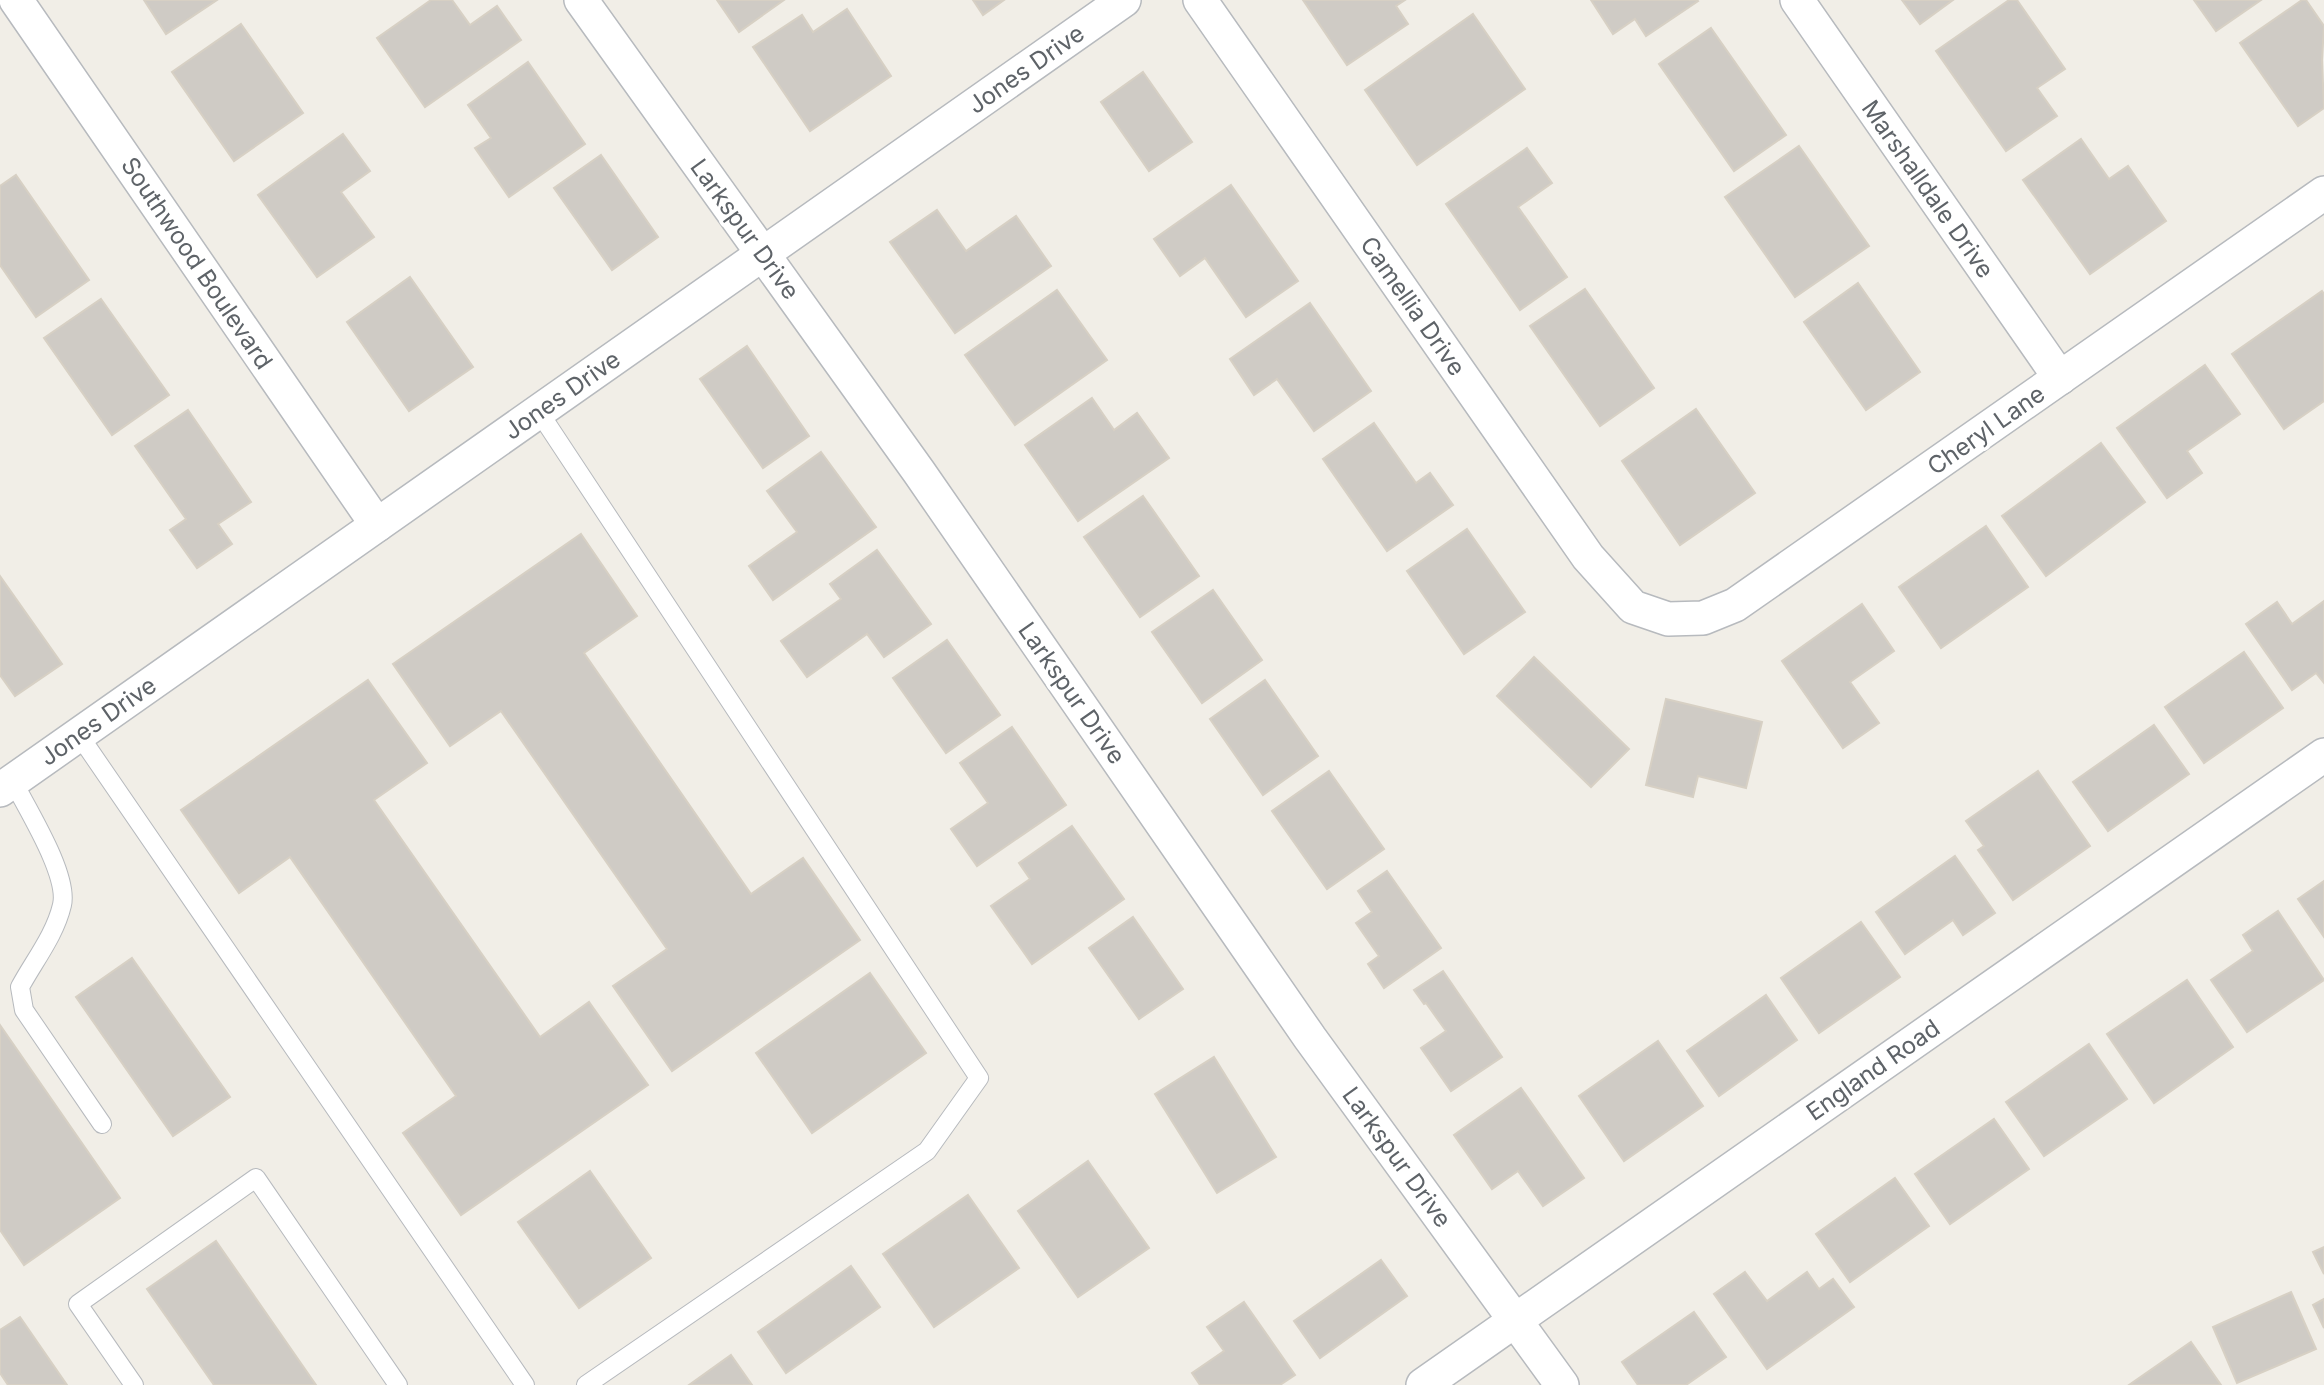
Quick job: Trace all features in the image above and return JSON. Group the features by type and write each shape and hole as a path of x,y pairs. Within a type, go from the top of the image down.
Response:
{"street":[{"name":"Southwood Boulevard","path":"16,0 376,525"},
{"name":"Larkspur Drive","path":"581,0 919,472 1310,1038 1562,1385"},
{"name":"Jones Drive","path":"6,786 1124,0"},
{"name":"Camellia Drive","path":"1200,0 1588,557 1633,607"},
{"name":"Marshalldale Drive","path":"1797,0 2060,378"},
{"name":"Cheryl Lane","path":"1633,607 1668,619 1703,618 1735,605 2324,193"},
{"name":"England Road","path":"1423,1385 2324,755"}],"lane":[{"path":"539,411 979,1078 927,1151 586,1385"},
{"path":"79,735 525,1385"},
{"path":"6,786 57,867 63,903 50,937 20,987 24,1010 102,1124"},
{"path":"134,1385 78,1304 256,1178 398,1385"}],"building":[{"path":"144,0 217,0 166,34"},
{"path":"431,0 452,0 470,25 497,6 521,40 425,107 377,38"},
{"path":"717,0 784,0 739,32"},
{"path":"973,0 1004,0 983,15"},
{"path":"1303,0 1405,0 1396,6 1408,24 1347,65"},
{"path":"1591,0 1698,1 1646,36 1635,19 1613,34"},
{"path":"1902,0 1953,0 1920,24"},
{"path":"2009,0 2017,0 2065,69 2037,88 2057,116 2006,151 1936,51"},
{"path":"2194,0 2261,0 2216,31"},
{"path":"2302,0 2306,0 2324,26 2324,108 2298,126 2240,43"},
{"path":"847,9 891,76 810,131 753,47 802,15 813,32"},
{"path":"1473,14 1525,89 1417,165 1365,90"},
{"path":"241,24 303,113 234,161 172,72"},
{"path":"1711,28 1786,135 1734,171 1659,64"},
{"path":"528,62 585,144 509,197 475,148 491,138 468,105"},
{"path":"1143,72 1192,142 1149,171 1101,102"},
{"path":"343,134 370,171 341,192 374,237 317,277 258,195"},
{"path":"2081,139 2109,179 2128,166 2166,221 2090,274 2023,180"},
{"path":"1799,146 1869,246 1795,297 1725,197"},
{"path":"1527,148 1552,183 1518,207 1567,277 1520,310 1446,204"},
{"path":"601,155 658,237 612,270 554,188"},
{"path":"16,175 89,280 36,317 0,265 0,186"},
{"path":"1231,185 1298,281 1246,317 1205,258 1180,276 1154,239"},
{"path":"937,210 966,251 1016,216 1051,266 955,333 890,242"},
{"path":"410,277 473,367 409,411 347,322"},
{"path":"1858,283 1920,372 1866,410 1804,322"},
{"path":"1585,289 1654,388 1600,426 1530,326"},
{"path":"1057,290 1107,360 1015,425 965,355"},
{"path":"2322,291 2324,401 2284,429 2232,354"},
{"path":"101,299 169,395 112,435 44,338"},
{"path":"1310,303 1371,391 1314,431 1277,379 1254,395 1230,359"},
{"path":"747,346 809,436 763,468 700,379"},
{"path":"2205,365 2240,414 2187,451 2202,473 2167,498 2117,428"},
{"path":"1092,398 1114,430 1137,413 1169,458 1078,521 1025,445"},
{"path":"1696,409 1755,493 1680,545 1622,461"},
{"path":"188,410 251,502 218,524 232,544 197,568 170,530 186,519 135,446"},
{"path":"1374,423 1416,483 1430,473 1453,505 1387,551 1323,459"},
{"path":"2101,443 2145,502 2046,576 2002,516"},
{"path":"821,452 876,527 773,600 749,566 797,532 767,491"},
{"path":"1143,496 1199,576 1140,617 1084,537"},
{"path":"1986,526 2028,587 1941,648 1899,587"},
{"path":"1467,529 1525,612 1464,654 1407,571"},
{"path":"581,534 637,616 584,653 751,894 803,858 860,940 672,1071 613,986 667,949 501,711 450,746 393,664"},
{"path":"877,550 931,624 884,657 867,634 807,677 781,641 841,599 830,584"},
{"path":"0,576 62,664 15,696 0,675"},
{"path":"1213,590 1262,660 1202,703 1152,632"},
{"path":"2324,601 2324,683 2316,673 2292,690 2246,624 2277,602 2292,624"},
{"path":"1862,604 1894,651 1850,682 1879,723 1843,748 1782,661"},
{"path":"947,640 1000,715 946,753 893,678"},
{"path":"2244,652 2283,708 2204,763 2165,707"},
{"path":"1534,657 1629,749 1591,787 1497,696"},
{"path":"368,680 427,763 374,800 540,1037 589,1002 648,1085 461,1215 403,1133 456,1096 290,857 239,893 181,810"},
{"path":"1265,680 1318,756 1263,795 1210,719"},
{"path":"1666,699 1762,722 1746,788 1698,776 1693,797 1646,785"},
{"path":"2154,725 2189,774 2108,831 2073,782"},
{"path":"1012,727 1066,805 977,866 951,829 988,803 960,763"},
{"path":"1329,771 1384,849 1327,889 1272,811"},
{"path":"2038,771 2090,846 2013,900 1978,850 1984,846 1966,821"},
{"path":"1072,826 1124,899 1032,964 991,906 1030,879 1019,863"},
{"path":"1955,856 1995,913 1963,935 1953,920 1905,954 1876,912"},
{"path":"1387,871 1441,948 1384,988 1368,964 1379,956 1356,923 1372,912 1358,891"},
{"path":"2324,881 2324,937 2298,899"},
{"path":"2278,911 2324,980 2247,1032 2211,980 2253,951 2243,935"},
{"path":"1133,917 1183,989 1139,1019 1089,948"},
{"path":"1861,922 1900,977 1819,1033 1781,978"},
{"path":"132,958 230,1097 173,1136 76,997"},
{"path":"1443,971 1502,1057 1451,1091 1421,1048 1446,1031 1414,990"},
{"path":"870,973 926,1053 812,1133 756,1053"},
{"path":"2187,980 2233,1047 2154,1103 2107,1034"},
{"path":"1766,995 1797,1040 1719,1096 1687,1051"},
{"path":"0,1025 120,1198 24,1265 0,1230"},
{"path":"1658,1041 1703,1106 1624,1161 1579,1096"},
{"path":"2089,1044 2127,1099 2044,1156 2006,1102"},
{"path":"1214,1057 1276,1157 1217,1193 1155,1094"},
{"path":"1521,1088 1584,1178 1543,1206 1518,1171 1492,1189 1454,1135"},
{"path":"1994,1119 2029,1169 1950,1224 1915,1174"},
{"path":"1088,1161 1149,1248 1078,1297 1018,1211"},
{"path":"590,1171 651,1258 579,1308 518,1222"},
{"path":"1895,1178 1929,1226 1850,1282 1816,1234"},
{"path":"968,1195 1019,1268 934,1327 883,1254"},
{"path":"216,1241 316,1385 214,1385 147,1289"},
{"path":"2324,1247 2324,1274 2313,1252"},
{"path":"1381,1260 1407,1296 1320,1358 1294,1321"},
{"path":"851,1266 880,1307 786,1373 758,1332"},
{"path":"1745,1272 1767,1301 1807,1272 1819,1289 1833,1279 1854,1307 1767,1369 1714,1294"},
{"path":"2291,1292 2316,1349 2237,1383 2213,1327"},
{"path":"2324,1299 2324,1328 2313,1305"},
{"path":"1244,1302 1295,1375 1280,1385 1200,1385 1192,1373 1224,1351 1207,1327"},
{"path":"1694,1312 1726,1357 1686,1385 1638,1385 1622,1362"},
{"path":"20,1317 67,1385 8,1385 0,1373 0,1330"},
{"path":"2191,1342 2221,1385 2129,1385"},
{"path":"731,1355 752,1385 689,1385"}]}
